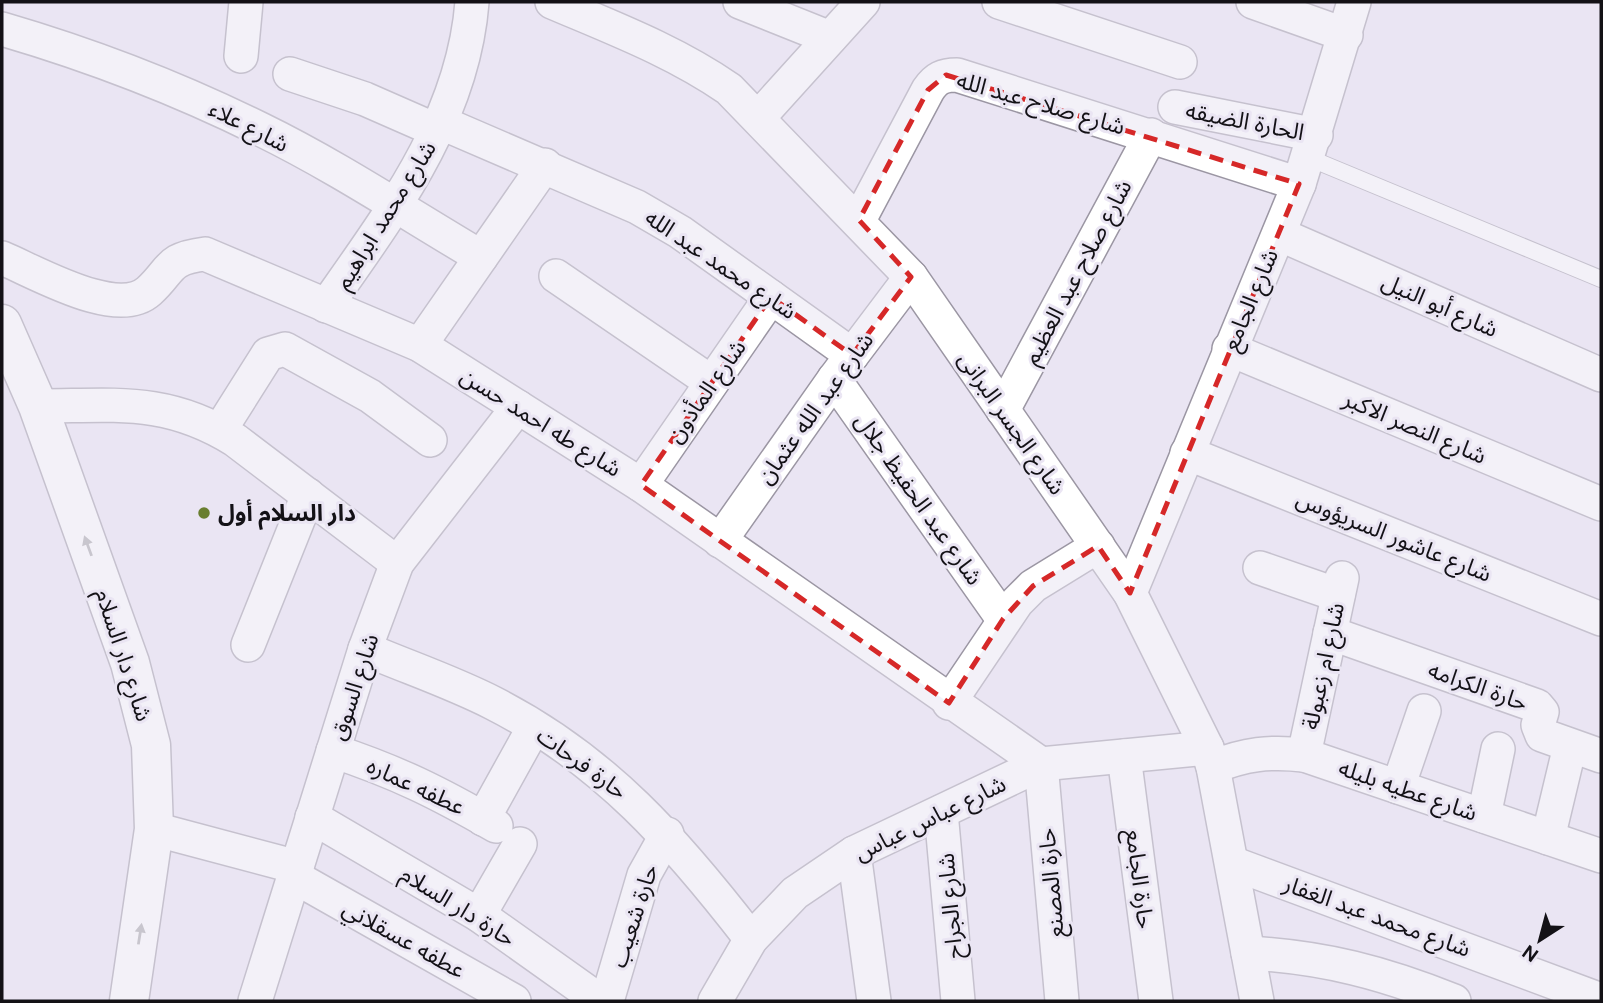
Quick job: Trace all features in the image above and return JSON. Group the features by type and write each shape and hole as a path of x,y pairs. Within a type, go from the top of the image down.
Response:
{"main road":[{"name":"شارع دار السلام","path":"2,324 38,406 142,704 152,755 155,829 129,1001"},
{"name":"شارع دار السلام","path":"2,381 112,687 121,726 128,780 127,848 103,1001"}],"street":[{"path":"241,56 246,2"},
{"name":"شارع محمد ابراهيم","path":"326,306 396,206 440,127 459,75 472,2"},
{"name":"شارع الجسر البرانى","path":"552,2 694,65 729,89 859,220 911,277 1130,593 1210,757 1257,1001"},
{"path":"740,2 830,38"},
{"path":"759,117 863,2"},
{"path":"999,2 1180,62"},
{"path":"1253,2 1346,36"},
{"name":"شارع الجامع","path":"1130,593 1308,159 1354,2"},
{"name":"شارع علاء","path":"2,29 64,48 165,85 262,130 481,257"},
{"name":"شارع محمد عبد الله","path":"290,74 545,165 625,201 680,232 771,297 843,367"},
{"name":"شارع صلاح عبد الله","path":"859,220 928,90 935,80 946,75 957,75 1151,135 1308,159"},
{"name":"الحارة الضيقه","path":"1175,107 1308,159"},
{"name":"شارع صلاح عبد العظيم","path":"1003,410 1151,135"},
{"path":"420,345 545,165"},
{"name":"شارع أبو النيل","path":"1279,234 1601,375"},
{"name":"شارع طه احمد حسن","path":"2,258 93,296 121,303 148,293 165,270 183,257 205,254 420,345 641,485 948,703 1041,765"},
{"path":"556,276 711,382"},
{"name":"شارع عبد الله عثمان","path":"720,541 843,367 911,277"},
{"name":"شارع المأذون","path":"641,485 771,297"},
{"path":"220,430 268,354 278,348 370,396 430,440"},
{"name":"شارع النصر الاكبر","path":"1229,349 1601,504"},
{"name":"شارع عبد الحفيظ جلال","path":"843,367 1003,619"},
{"path":"38,406 145,405 177,411 220,430 397,563"},
{"name":"شارع السوق","path":"257,1000 365,649 397,563 518,407"},
{"name":"شارع عاشور السريؤوس","path":"1187,453 1601,619"},
{"path":"248,645 308,495"},
{"path":"948,703 1003,619 1033,586 1098,547"},
{"name":"شارع ام زعبولة","path":"1260,568 1340,587 1304,755"},
{"name":"حارة الكرامه","path":"1330,633 1537,706 1542,712 1538,725 1542,735 1586,751"},
{"name":"حارة فرحات","path":"365,649 493,703 565,746 630,798 667,834 751,939"},
{"path":"1398,787 1424,711"},
{"path":"479,915 500,830 534,727"},
{"path":"1483,816 1498,750"},
{"name":"عطفه عماره","path":"333,751 386,768 436,790 500,830"},
{"name":"شارع عطيه بليله","path":"1210,757 1273,751 1304,755 1601,856"},
{"path":"1548,838 1586,751"},
{"name":"شارع عباس عباس","path":"715,1001 751,939 795,893 854,853 1041,765 1124,756 1210,757"},
{"name":"حارة الجامع","path":"1124,756 1156,1001"},
{"name":"حارة المصنع","path":"1041,765 1062,1001"},
{"name":"شارع الجراح","path":"941,812 958,1001"},
{"name":"حارة دار السلام","path":"312,817 479,915 600,1001"},
{"name":"عطفه عسقلاني","path":"155,829 295,872 514,1001"},
{"name":"حارة شعيب","path":"607,1001 644,874 667,834"},
{"path":"854,853 874,1001"},
{"name":"شارع محمد عبد الغفار","path":"1232,863 1601,1000"},
{"path":"1248,953 1305,956 1359,967 1454,1001"}],"lane":[{"path":"1308,159 1601,279"}],"highlighted area":[{"path":"946,75 1299,184 1130,593 1098,546 1033,586 1003,619 949,703 641,485 771,297 852,355 911,277 859,220 928,90"}],"place":[{"name":"دار السلام أول","path":"204,513"}]}
